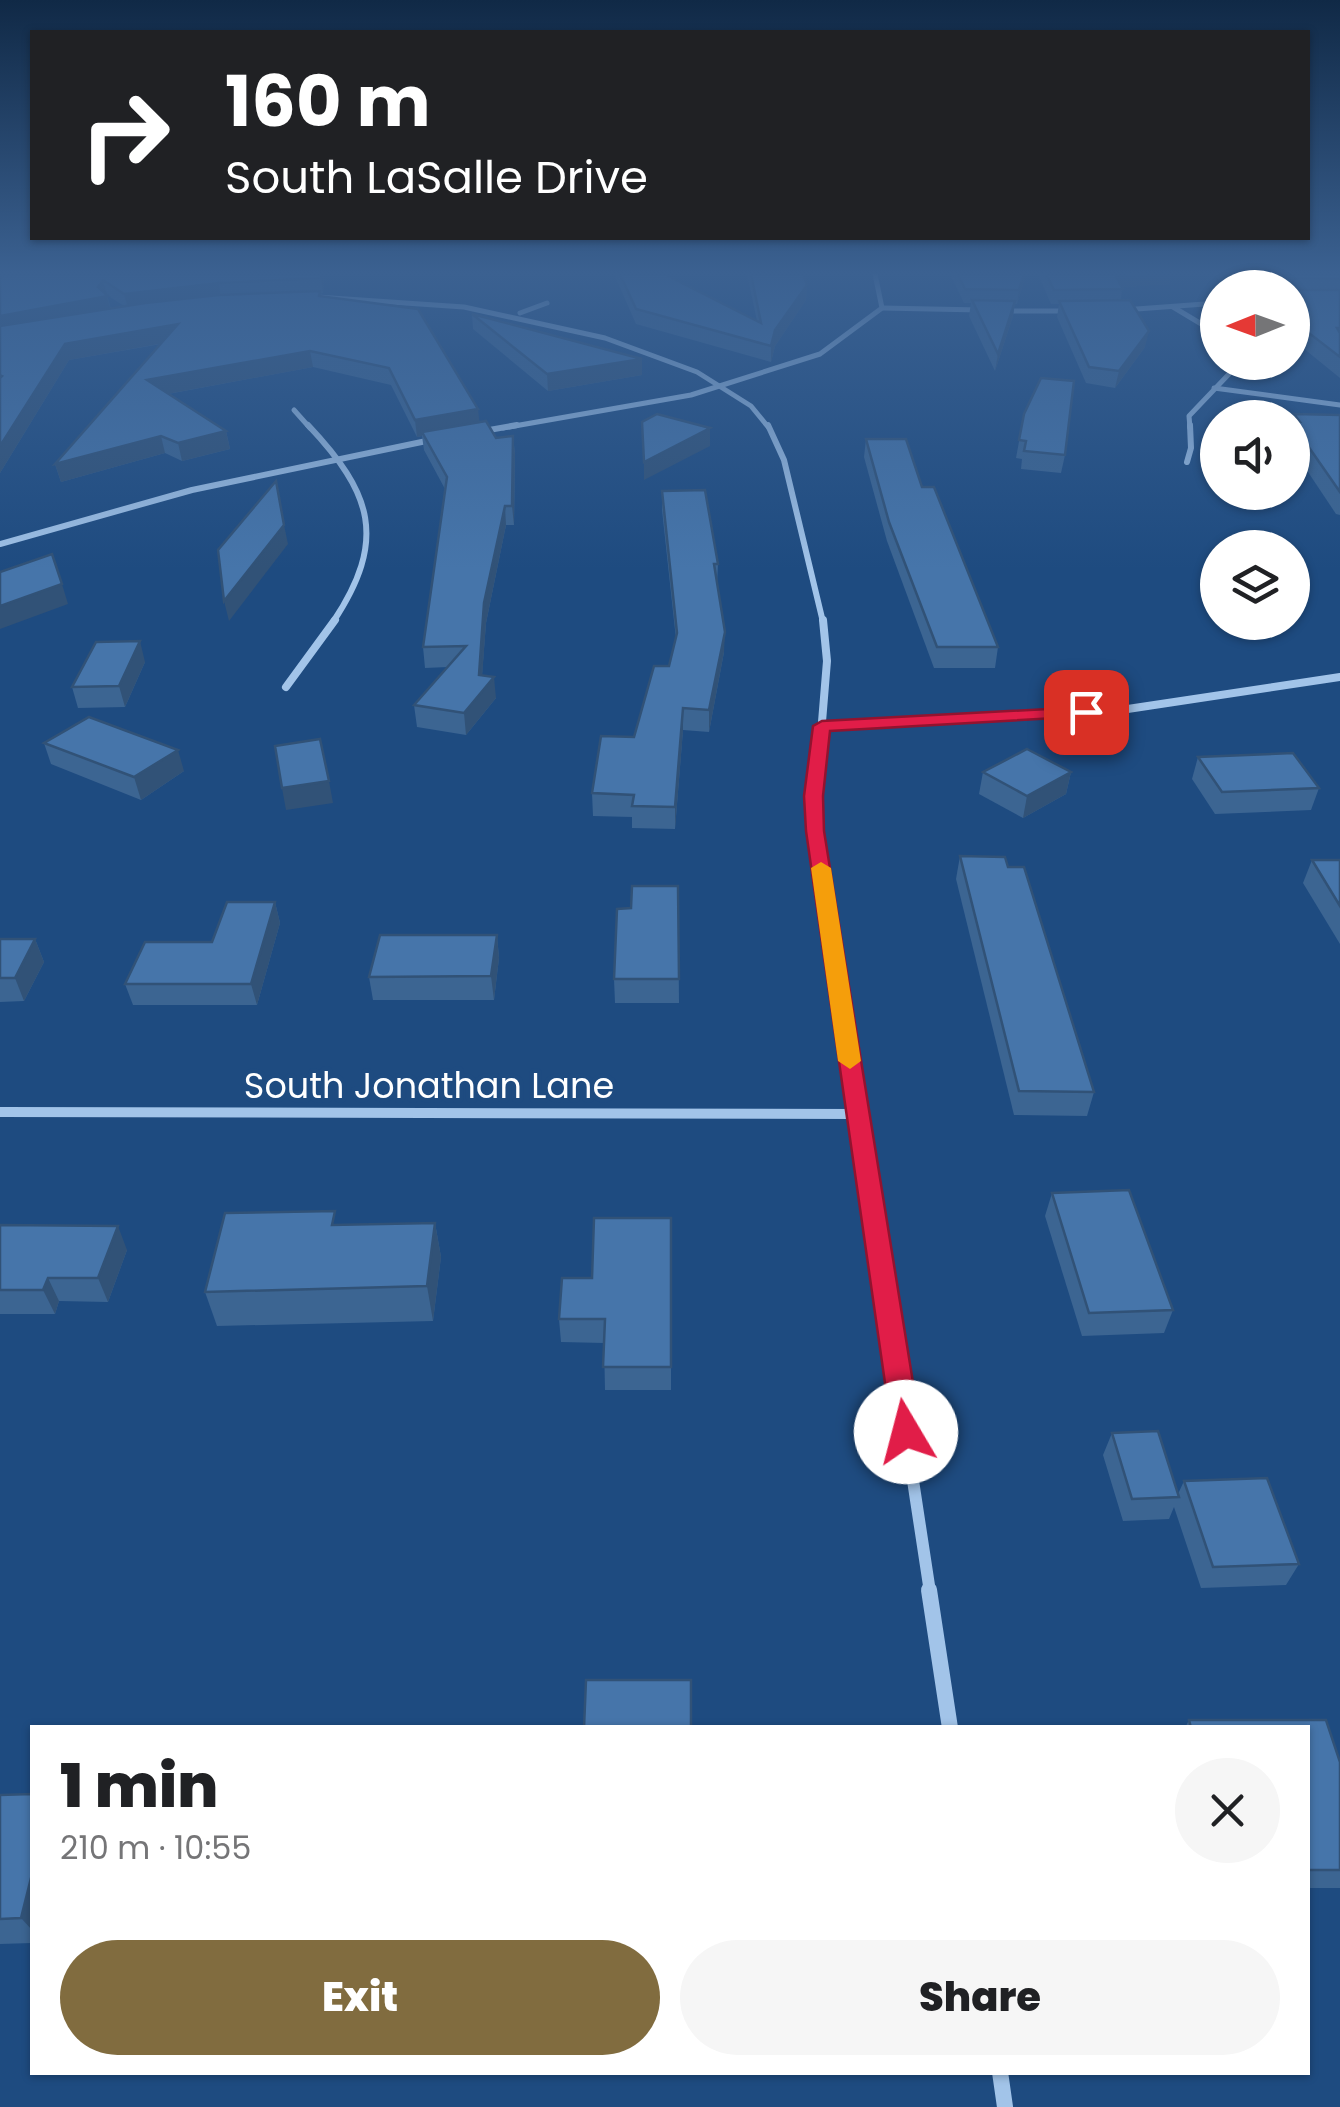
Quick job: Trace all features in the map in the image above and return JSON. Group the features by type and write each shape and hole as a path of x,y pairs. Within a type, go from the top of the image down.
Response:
{"street":[{"path":"697,372 712,388 750,406 774,434 784,460 827,638 814,796 815,831 950,1725"},
{"path":"467,434 691,396 762,372"},
{"path":"1187,462 1191,448 1189,416 1223,380"},
{"path":"1214,388 1340,405"},
{"path":"286,687 346,606 362,559 364,509 354,481 294,410"},
{"path":"0,544 192,490 448,437"},
{"path":"822,726 1121,710 1340,677"},
{"name":"South Jonathan Lane","path":"0,1112 858,1114"},
{"path":"1000,2075 1005,2107"}],"building":[{"path":"47,372 0,446 2,376"},
{"path":"136,372 190,372 147,380 226,431 178,443 161,436 55,464"},
{"path":"391,372 456,372 478,409 415,420"},
{"path":"1041,378 1074,381 1065,455 1024,451 1026,441 1019,440 1024,414"},
{"path":"657,414 710,428 644,462 642,422"},
{"path":"1310,414 1340,415 1340,492 1310,449"},
{"path":"486,421 496,438 513,436 512,506 505,506 484,603 479,675 494,677 464,713 414,705 466,646 423,647 447,477 422,432"},
{"path":"866,439 906,439 922,487 934,487 998,647 937,647 889,522"},
{"path":"276,481 284,525 224,601 218,550"},
{"path":"705,490 725,632 709,710 683,708 675,807 632,806 634,795 592,793 601,736 634,737 654,666 669,666 677,633 662,491"},
{"path":"52,554 62,584 0,606 0,572"},
{"path":"140,641 119,686 72,687 96,642"},
{"path":"89,717 178,750 134,777 44,743"},
{"path":"320,739 329,781 282,788 275,746"},
{"path":"1027,749 1071,772 1027,796 983,772"},
{"path":"1293,753 1319,788 1222,792 1198,757"},
{"path":"960,856 1005,857 1008,867 1024,867 1094,1092 1019,1091"},
{"path":"1312,860 1340,860 1340,906"},
{"path":"632,886 678,886 679,979 614,979 617,909 631,908"},
{"path":"227,902 275,902 251,984 125,984 145,942 212,942"},
{"path":"380,935 497,935 491,976 369,977"},
{"path":"0,939 35,939 15,978 0,978"},
{"path":"1129,1190 1173,1310 1089,1313 1052,1193"},
{"path":"335,1211 332,1225 435,1223 427,1286 205,1292 225,1213"},
{"path":"594,1218 671,1218 671,1367 603,1367 605,1319 559,1319 562,1278 592,1278"},
{"path":"0,1225 118,1226 98,1278 48,1278 43,1290 0,1290"},
{"path":"1158,1431 1179,1497 1132,1499 1112,1433"},
{"path":"1267,1478 1299,1564 1213,1567 1184,1481"},
{"path":"586,1680 691,1680 691,1725 584,1725"},
{"path":"1189,1720 1326,1720 1340,1762 1340,1870 1310,1870 1310,1725 1190,1725"},
{"path":"30,1794 30,1882 21,1918 0,1919 0,1795"}],"slow traffic":[{"path":"821,868 850,1061"}],"route":[{"path":"906,1432 815,831 814,796 822,726 1086,712"}]}
